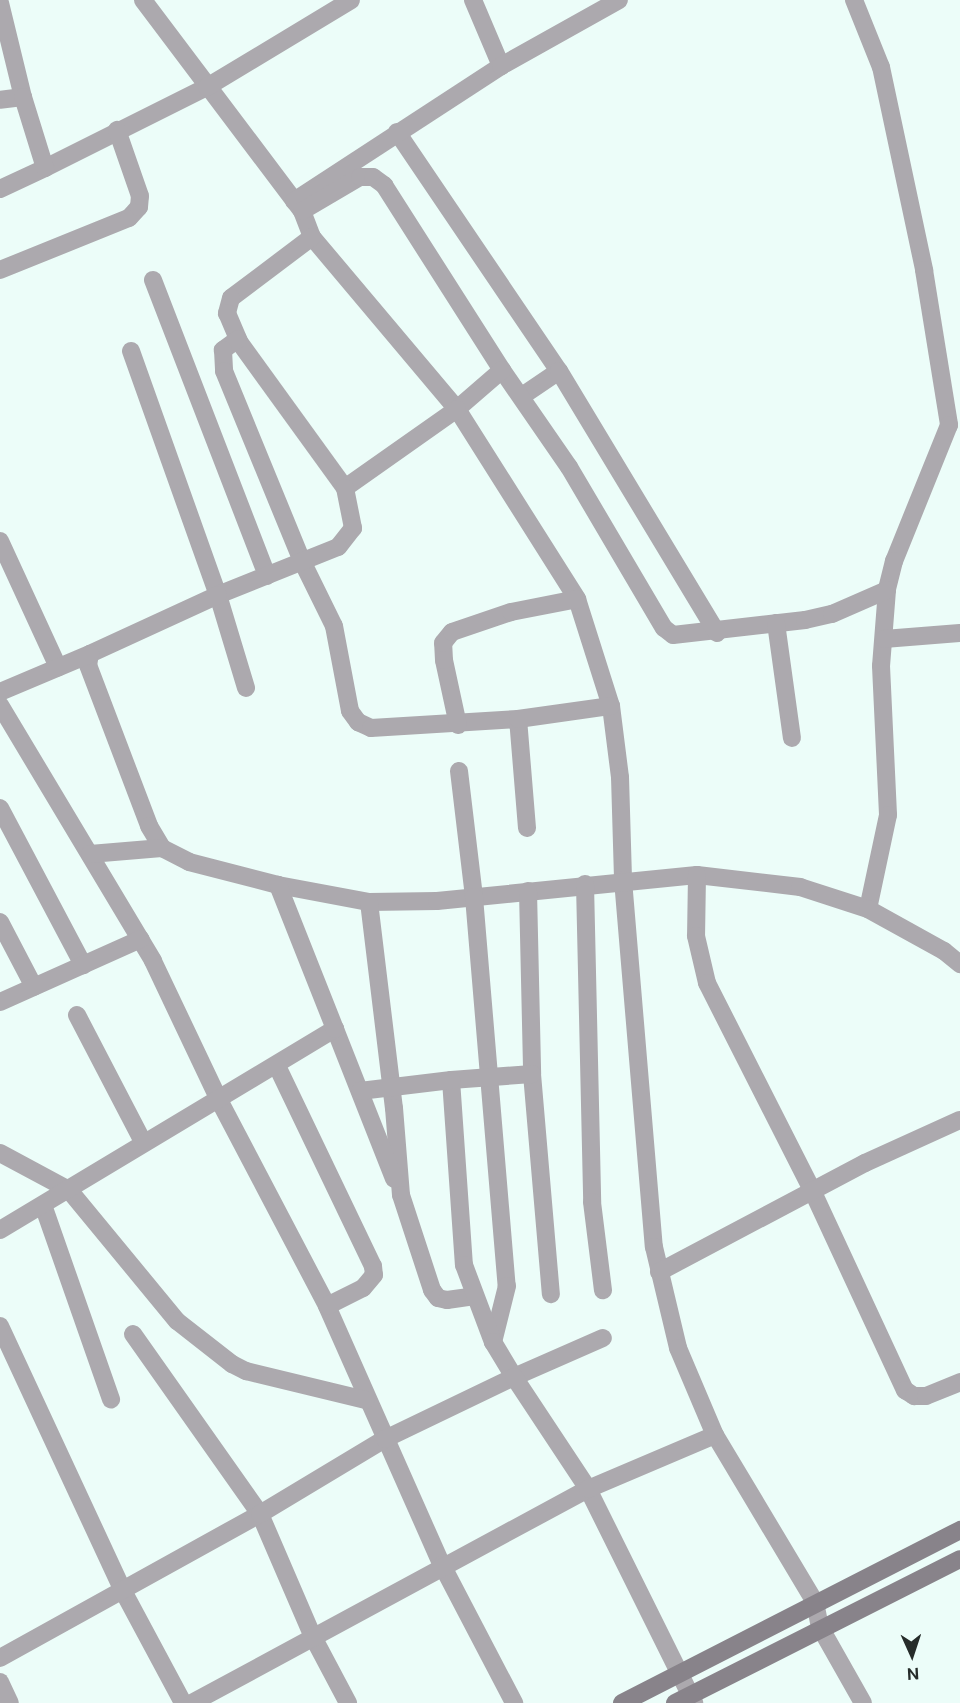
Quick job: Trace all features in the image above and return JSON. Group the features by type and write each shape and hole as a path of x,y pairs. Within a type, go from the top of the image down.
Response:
{"street":[{"path":"143,0 298,206 312,237 457,409 577,599 610,706 620,777 623,880 654,1247 678,1348 716,1435 815,1602 819,1627 863,1703"},
{"path":"0,189 207,87 351,0"},
{"path":"473,0 501,66"},
{"path":"298,206 397,132 501,66 619,0"},
{"path":"854,0 881,67 924,270 949,425 894,561 887,590 881,666 888,815 868,909"},
{"path":"0,3 23,97 45,168"},
{"path":"0,100 23,97"},
{"path":"0,270 129,218 140,207 140,196 117,130"},
{"path":"397,132 559,371 717,633"},
{"path":"298,206 360,177 373,177 379,181 502,370 569,467 664,628 672,635 717,633 832,614 887,590"},
{"path":"0,692 90,654 218,595 338,547 348,539 353,528 345,488 238,339 226,312 231,298 312,237"},
{"path":"153,280 267,576"},
{"path":"238,339 223,350 224,371 302,561 334,626 350,711 358,722 370,728 458,725 610,706"},
{"path":"131,351 218,595 246,688"},
{"path":"345,488 457,409 502,370"},
{"path":"522,396 559,371"},
{"path":"0,541 58,667"},
{"path":"458,725 444,660 443,643 452,632 511,612 577,599"},
{"path":"776,623 792,738"},
{"path":"884,639 960,633"},
{"path":"90,654 88,665 149,826 162,848 189,862 278,885 369,902 474,897 697,874 800,887 868,909 944,951 960,964"},
{"path":"0,705 141,939 219,1100 327,1306 366,1400 442,1565 514,1703"},
{"path":"518,719 526,828"},
{"path":"459,771 474,897 507,1286 493,1342"},
{"path":"0,808 83,965"},
{"path":"90,854 162,848"},
{"path":"697,874 696,936 707,983 812,1190 905,1390 914,1396 926,1396 960,1382"},
{"path":"585,884 592,1202 603,1290"},
{"path":"278,885 401,1195 432,1290 438,1298 447,1300 475,1296"},
{"path":"528,891 532,1074 551,1294"},
{"path":"369,902 392,1086 401,1195"},
{"path":"0,922 34,987"},
{"path":"0,1002 141,939"},
{"path":"76,1015 143,1142"},
{"path":"0,1230 69,1190 143,1142 277,1066 335,1029"},
{"path":"277,1066 373,1266 374,1275 363,1288 327,1306"},
{"path":"360,1091 488,1074 532,1074"},
{"path":"451,1080 464,1265 475,1296 493,1342 588,1489 678,1673 686,1700 819,1627 960,1560"},
{"path":"659,1272 812,1190 960,1120"},
{"path":"0,1153 69,1190 177,1321 232,1364 246,1371 366,1400"},
{"path":"43,1205 111,1399"},
{"path":"0,1326 123,1589 183,1703"},
{"path":"133,1334 260,1514 312,1635 348,1703"},
{"path":"0,1658 260,1514 385,1439 514,1377 603,1338"},
{"path":"192,1703 312,1635 588,1489 716,1435"},
{"path":"622,1703 815,1602 960,1530"},
{"path":"0,1682 10,1703"}]}
